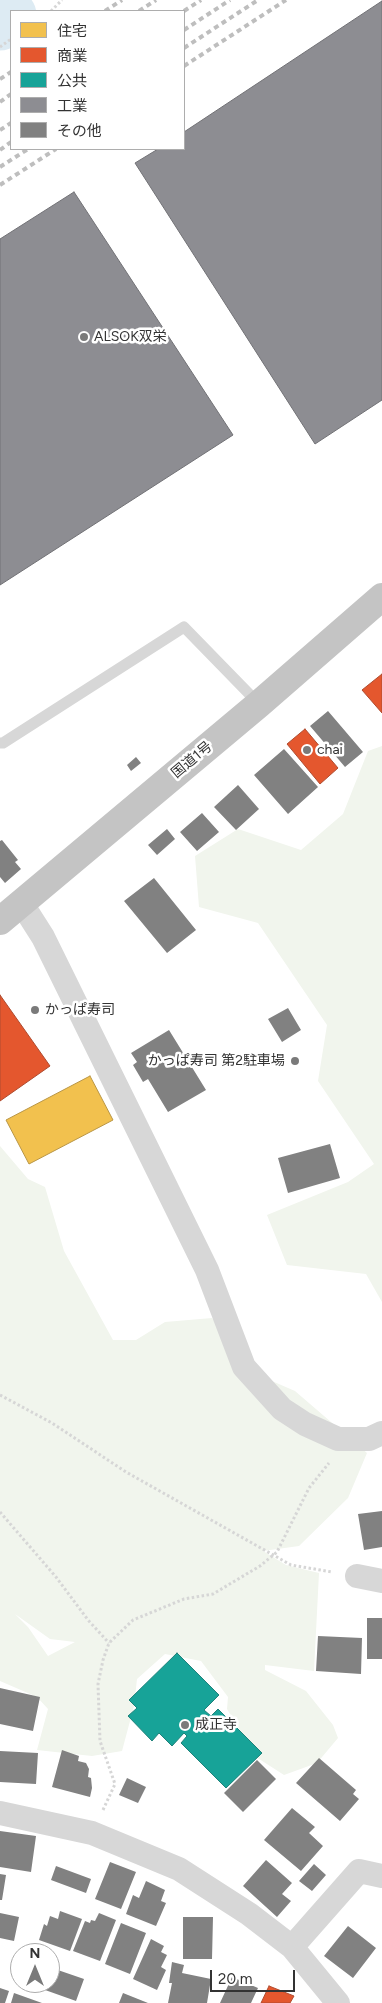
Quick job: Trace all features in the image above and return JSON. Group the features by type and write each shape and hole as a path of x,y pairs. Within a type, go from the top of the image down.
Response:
{"highway":[{"name":"国道1号","path":"0,921 380,603"}],"street":[{"path":"22,904 43,937 206,1270 244,1367 282,1410 305,1424 338,1438 369,1440 382,1433"},
{"path":"357,1576 382,1581"},
{"path":"0,1813 92,1833 178,1868 249,1914 292,1947 338,2003"},
{"path":"292,1947 359,1871 382,1876"}],"lane":[{"path":"0,743 184,627 259,704"}],"path":[{"path":"51,10 62,0"},
{"path":"0,1395 52,1423 126,1472 291,1564 357,1576"},
{"path":"92,1833 115,1784 100,1741 98,1684 109,1643 133,1620 184,1599 213,1594 260,1566 278,1552 309,1488 330,1462"},
{"path":"0,1512 109,1643"}],"shaded area":[{"path":"382,746 382,1302 366,1274 287,1265 267,1215 348,1182 374,1164 318,1081 327,1025 258,923 199,907 195,856 238,829 301,850 343,814 368,751"},
{"path":"0,1146 28,1179 45,1187 64,1251 113,1340 136,1340 165,1322 212,1318 258,1375 295,1391 367,1453 348,1498 299,1546 263,1551 286,1565 319,1573 314,1671 265,1665 265,1670 306,1691 333,1725 338,1738 317,1763 284,1775 256,1757 227,1709 228,1697 201,1661 165,1654 137,1679 134,1706 122,1751 92,1756 37,1750 48,1709 37,1697 0,1681","holes":["15,1614 50,1639 75,1642 48,1656 28,1627"]}],"building: 住宅":[{"path":"90,1076 113,1120 29,1164 6,1120"}],"building: 商業":[{"path":"382,674 382,713 362,690"},
{"path":"305,729 338,768 320,784 287,744"},
{"path":"0,995 50,1066 0,1101"},
{"path":"269,1986 294,1996 290,2003 261,2003"}],"building: 公共":[{"name":"成正寺","path":"177,1653 219,1695 204,1710 211,1716 218,1709 262,1753 226,1788 181,1743 187,1736 184,1733 172,1746 159,1733 152,1741 128,1716 137,1708 129,1700"}],"building: 工業":[{"path":"382,1 382,400 315,444 135,163 156,150 185,150 185,131"},
{"name":"ALSOK双栄","path":"74,192 233,435 0,585 0,239"}],"building: その他":[{"path":"328,711 363,752 345,767 310,726"},
{"path":"284,749 318,787 288,814 254,775"},
{"path":"136,757 141,763 131,771 127,765"},
{"path":"238,785 259,809 236,830 214,807"},
{"path":"202,813 219,832 197,851 180,832"},
{"path":"167,829 175,839 157,855 148,845"},
{"path":"2,840 18,860 15,862 21,869 5,883 0,877 0,841"},
{"path":"154,878 196,930 167,953 124,901"},
{"path":"288,1008 301,1030 282,1042 268,1019"},
{"path":"169,1030 206,1090 168,1112 148,1079 143,1082 133,1065 137,1062 131,1053"},
{"path":"330,1144 340,1178 288,1193 278,1158"},
{"path":"382,1511 382,1547 364,1550 358,1514"},
{"path":"367,1618 382,1618 382,1659 367,1659"},
{"path":"318,1636 362,1638 361,1674 316,1671"},
{"path":"0,1688 40,1697 33,1731 0,1724"},
{"path":"62,1750 79,1756 78,1761 86,1763 89,1769 88,1777 91,1778 92,1788 90,1797 52,1787"},
{"path":"0,1751 38,1753 36,1784 0,1782"},
{"path":"319,1758 356,1790 353,1794 359,1799 340,1821 296,1783"},
{"path":"257,1760 276,1779 243,1812 224,1793"},
{"path":"127,1778 146,1787 138,1803 119,1795"},
{"path":"292,1808 315,1827 309,1833 323,1846 301,1871 264,1840"},
{"path":"0,1831 36,1836 31,1872 0,1867"},
{"path":"266,1860 292,1883 282,1894 291,1901 277,1917 243,1886"},
{"path":"110,1862 136,1872 121,1909 95,1899"},
{"path":"314,1864 326,1875 312,1891 299,1881"},
{"path":"56,1866 91,1879 86,1893 51,1880"},
{"path":"0,1874 6,1875 2,1900 0,1900"},
{"path":"146,1881 165,1890 161,1901 166,1903 156,1926 126,1914 133,1895 139,1898"},
{"path":"60,1911 82,1919 70,1951 60,1947 60,1943 47,1943 39,1940 44,1924 47,1926 50,1916 58,1919"},
{"path":"0,1913 19,1917 14,1941 0,1938"},
{"path":"99,1913 116,1920 100,1961 73,1951 85,1921 90,1923 91,1920 95,1921"},
{"path":"183,1917 213,1917 212,1959 183,1959"},
{"path":"121,1923 146,1933 130,1974 105,1964"},
{"path":"348,1926 376,1948 353,1978 324,1956"},
{"path":"151,1939 164,1946 161,1952 167,1955 161,1967 166,1970 157,1990 133,1979"},
{"path":"172,1962 184,1965 182,1973 211,1979 207,2003 168,2003 172,1983 169,1983"},
{"path":"60,1971 84,1979 76,2001 54,1993 60,1993"},
{"path":"232,1977 258,1988 251,2003 220,2003"},
{"path":"0,1988 9,1991 5,2003 0,2003"},
{"path":"14,1993 42,2003 11,2003"},
{"path":"123,1993 148,2003 119,2003"}],"waterway":[{"path":"0,25 10,16"}],"railway":[{"path":"107,10 122,0"},
{"path":"141,10 156,0"},
{"path":"185,10 201,0"},
{"path":"185,29 230,0"},
{"path":"185,47 258,0"},
{"path":"185,65 286,0"},
{"path":"0,79 10,73"},
{"path":"0,102 10,95"},
{"path":"0,130 10,124"},
{"path":"0,150 10,143"},
{"path":"0,167 26,150"},
{"path":"0,185 54,150"}],"place":[{"name":"ALSOK双栄","path":"84,337"},
{"name":"chai","path":"307,750"},
{"name":"かっぱ寿司","path":"35,1010"},
{"name":"かっぱ寿司 第2駐車場","path":"295,1061"},
{"name":"成正寺","path":"185,1725"}]}
